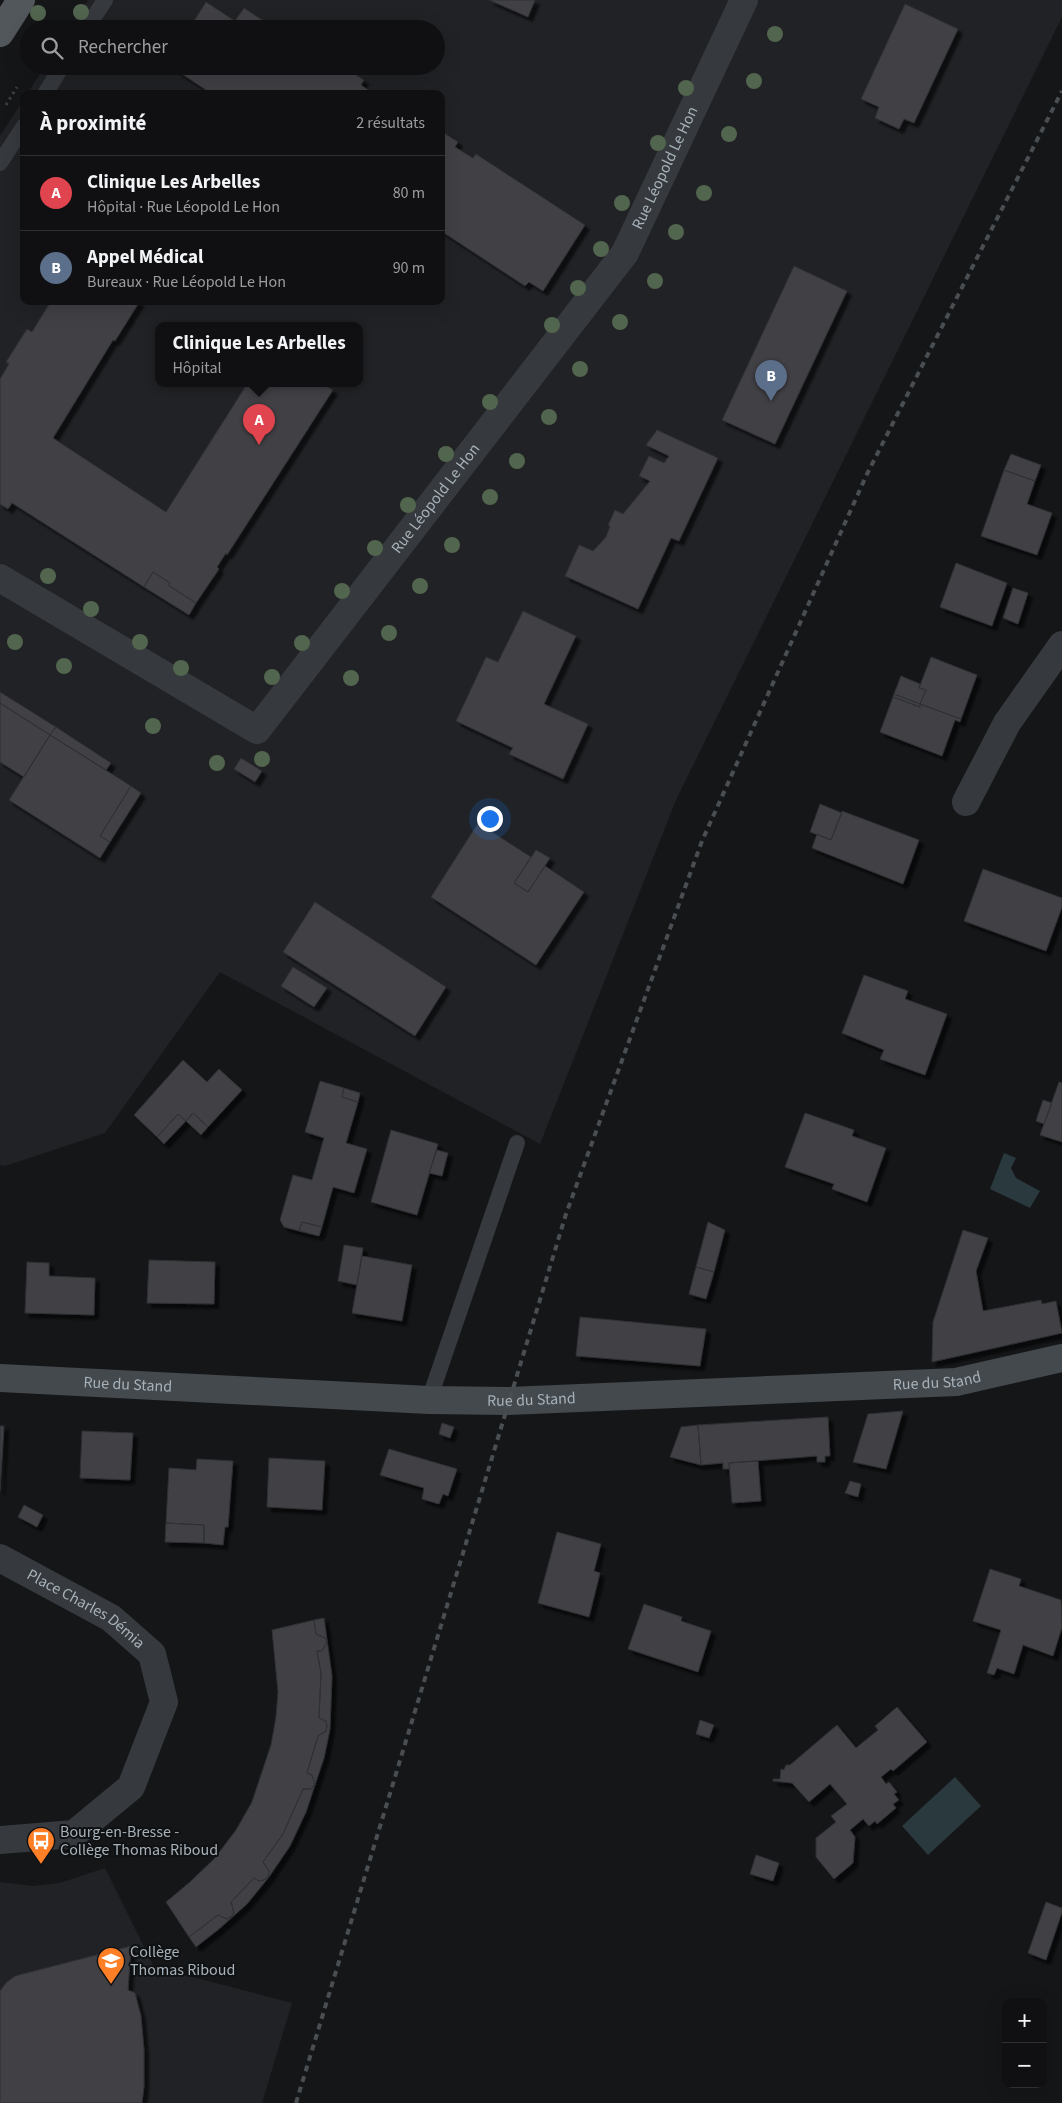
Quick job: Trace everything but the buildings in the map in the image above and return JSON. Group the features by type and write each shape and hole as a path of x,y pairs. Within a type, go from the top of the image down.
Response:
{"main road":[{"path":"0,33 21,0"}],"street":[{"name":"Rue Léopold Le Hon","path":"0,578 257,730 625,254 744,0"},
{"path":"966,802 1007,723 1062,645"},
{"name":"Rue du Stand","path":"0,1378 429,1400 508,1401 956,1382 1062,1358"},
{"name":"Place Charles Démia","path":"0,1558 111,1618 152,1654 164,1702 131,1787 74,1834 0,1840"}],"lane":[{"path":"92,20 105,0"},
{"path":"47,90 57,75"},
{"path":"0,164 20,132"},
{"path":"429,1400 517,1143"}],"path":[{"path":"5,106 20,82"}],"shaded area":[{"path":"88,0 1062,0 1062,17 676,800 540,1144 220,972 105,1133 5,1166 0,1165 0,136 20,105 20,305 445,305 445,90 30,90 39,75 445,75 445,20 75,20"},
{"path":"1004,1153 1016,1158 1011,1168 1016,1178 1040,1191 1030,1208 990,1189"},
{"path":"955,1777 981,1806 928,1855 902,1826"},
{"name":"Collège Thomas Riboud","path":"105,1868 154,1967 292,2003 262,2103 0,2103 0,1882 33,1886 60,1883"}],"railway":[{"path":"296,2103 566,1214 702,841 867,474 1062,91"}],"place":[{"name":"Appel Médical","path":"771,401"},
{"name":"Clinique Les Arbelles","path":"259,445"},
{"name":"Bourg-en-Bresse - Collège Thomas Riboud","path":"41,1865"},
{"name":"Collège Thomas Riboud","path":"111,1985"}]}
